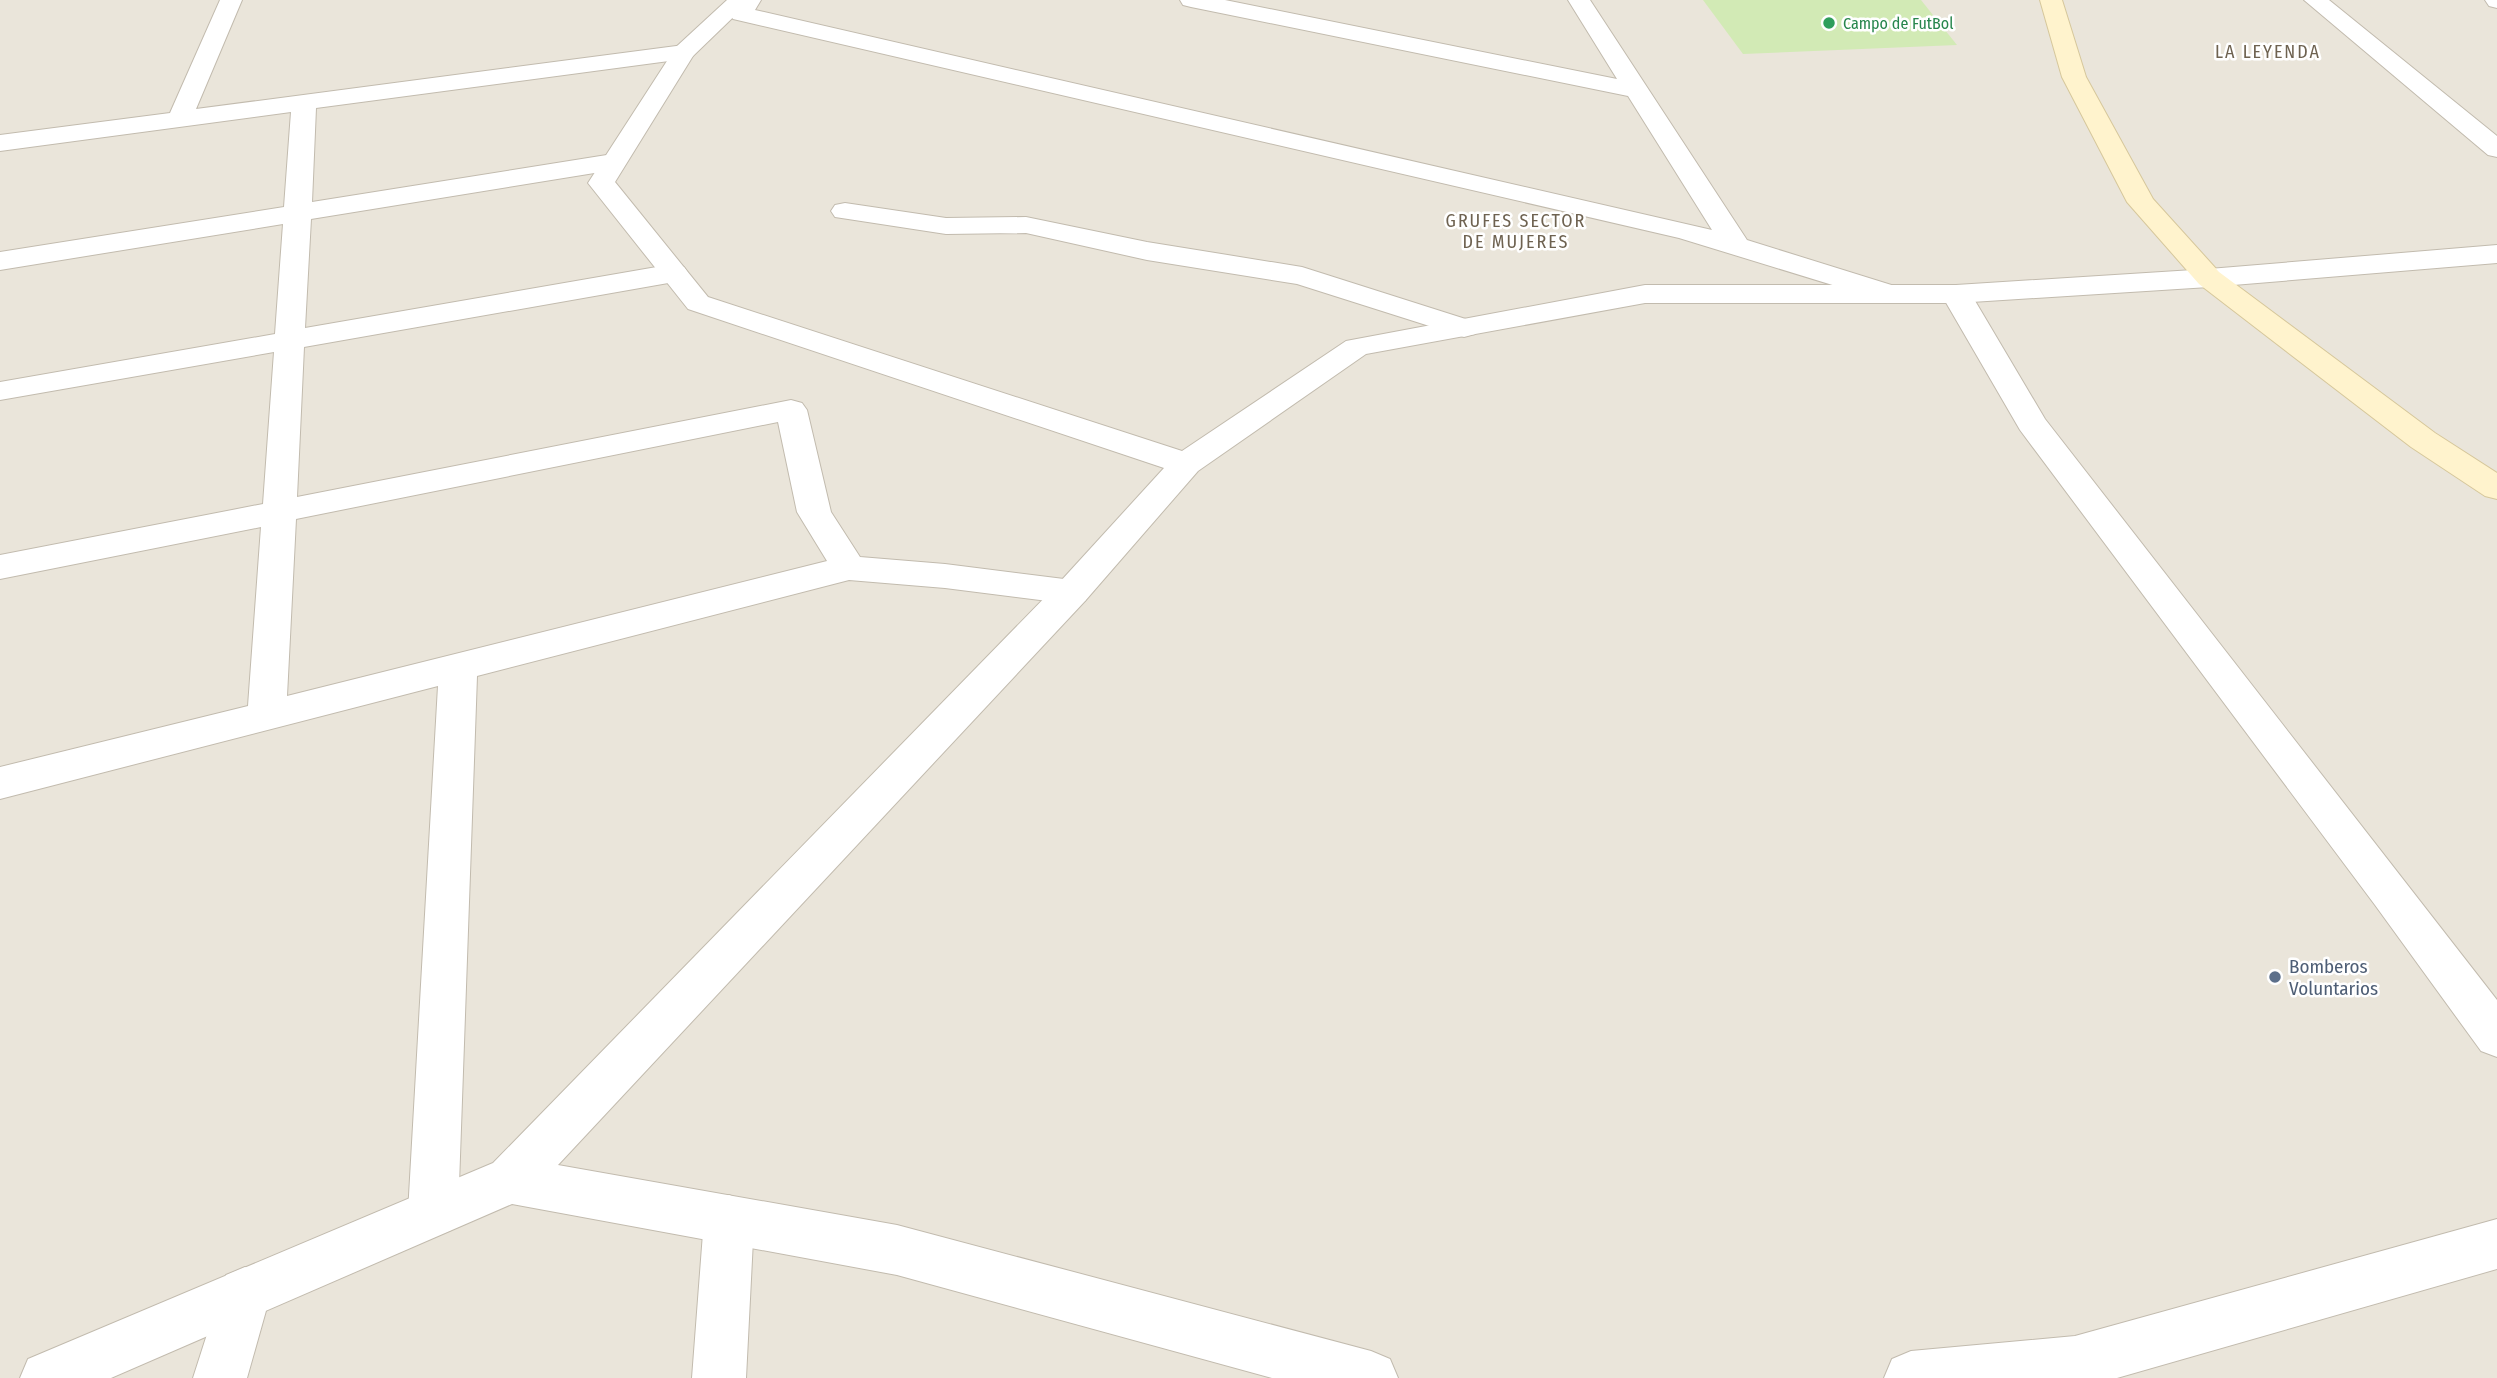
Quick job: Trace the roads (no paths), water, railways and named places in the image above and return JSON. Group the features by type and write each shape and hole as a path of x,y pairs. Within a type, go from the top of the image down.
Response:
{"main road":[{"path":"2050,0 2074,77 2141,202 2208,278 2423,440 2497,488"}],"street":[{"path":"180,117 231,0"},
{"path":"740,0 684,52 601,183 698,303 1186,464"},
{"path":"750,0 741,14 1687,231 1891,294"},
{"path":"1191,0 1636,90"},
{"path":"1579,0 1737,247"},
{"path":"2315,0 2497,149"},
{"path":"0,143 684,52"},
{"path":"267,715 304,101"},
{"path":"0,261 614,162"},
{"path":"845,211 946,226 1026,225 1147,251 1302,276 1464,328"},
{"path":"47,1378 511,1180 1072,592 1186,464 1357,347 1645,294 1956,294 2208,278 2497,254"},
{"path":"0,391 674,273"},
{"path":"1956,294 2031,423 2382,881 2497,1036"},
{"path":"0,567 791,410 814,512 849,568"},
{"path":"0,783 849,568 945,576 1072,592"},
{"path":"433,1213 458,667"},
{"path":"511,1180 897,1250 1371,1378"},
{"path":"719,1378 729,1220"},
{"path":"1911,1378 2075,1363 2497,1244"},
{"path":"220,1378 245,1293"}],"place":[{"name":"Campo de FutBol","path":"1829,23"},
{"name":"Bomberos Voluntarios","path":"2275,977"}],"district":[{"name":"LA LEYENDA","path":"2268,52"},
{"name":"GRUFES SECTOR DE MUJERES","path":"1516,231"}]}
